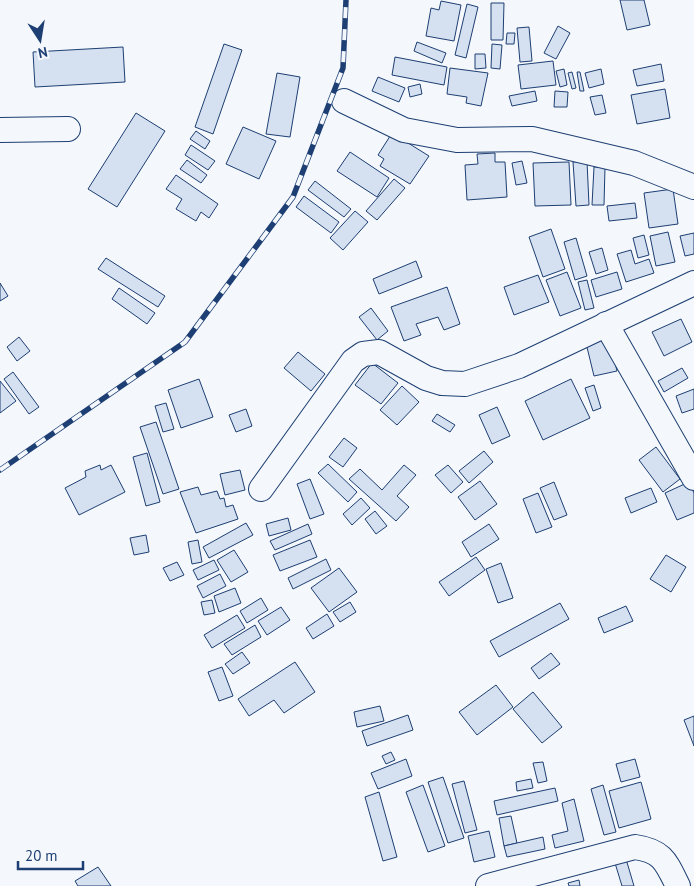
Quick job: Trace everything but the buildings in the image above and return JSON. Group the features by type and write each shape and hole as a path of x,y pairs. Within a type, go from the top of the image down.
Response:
{"street":[{"path":"344,101 404,130 458,140 532,140 634,163 694,188"},
{"path":"0,130 68,130"},
{"path":"261,489 353,361 363,354 379,352 426,378 442,383 465,384 519,366 694,282"},
{"path":"606,324 694,478"},
{"path":"488,886 635,847 650,849 661,856 678,886"}],"railway":[{"path":"0,470 185,342 293,197 343,68 346,0"}]}
